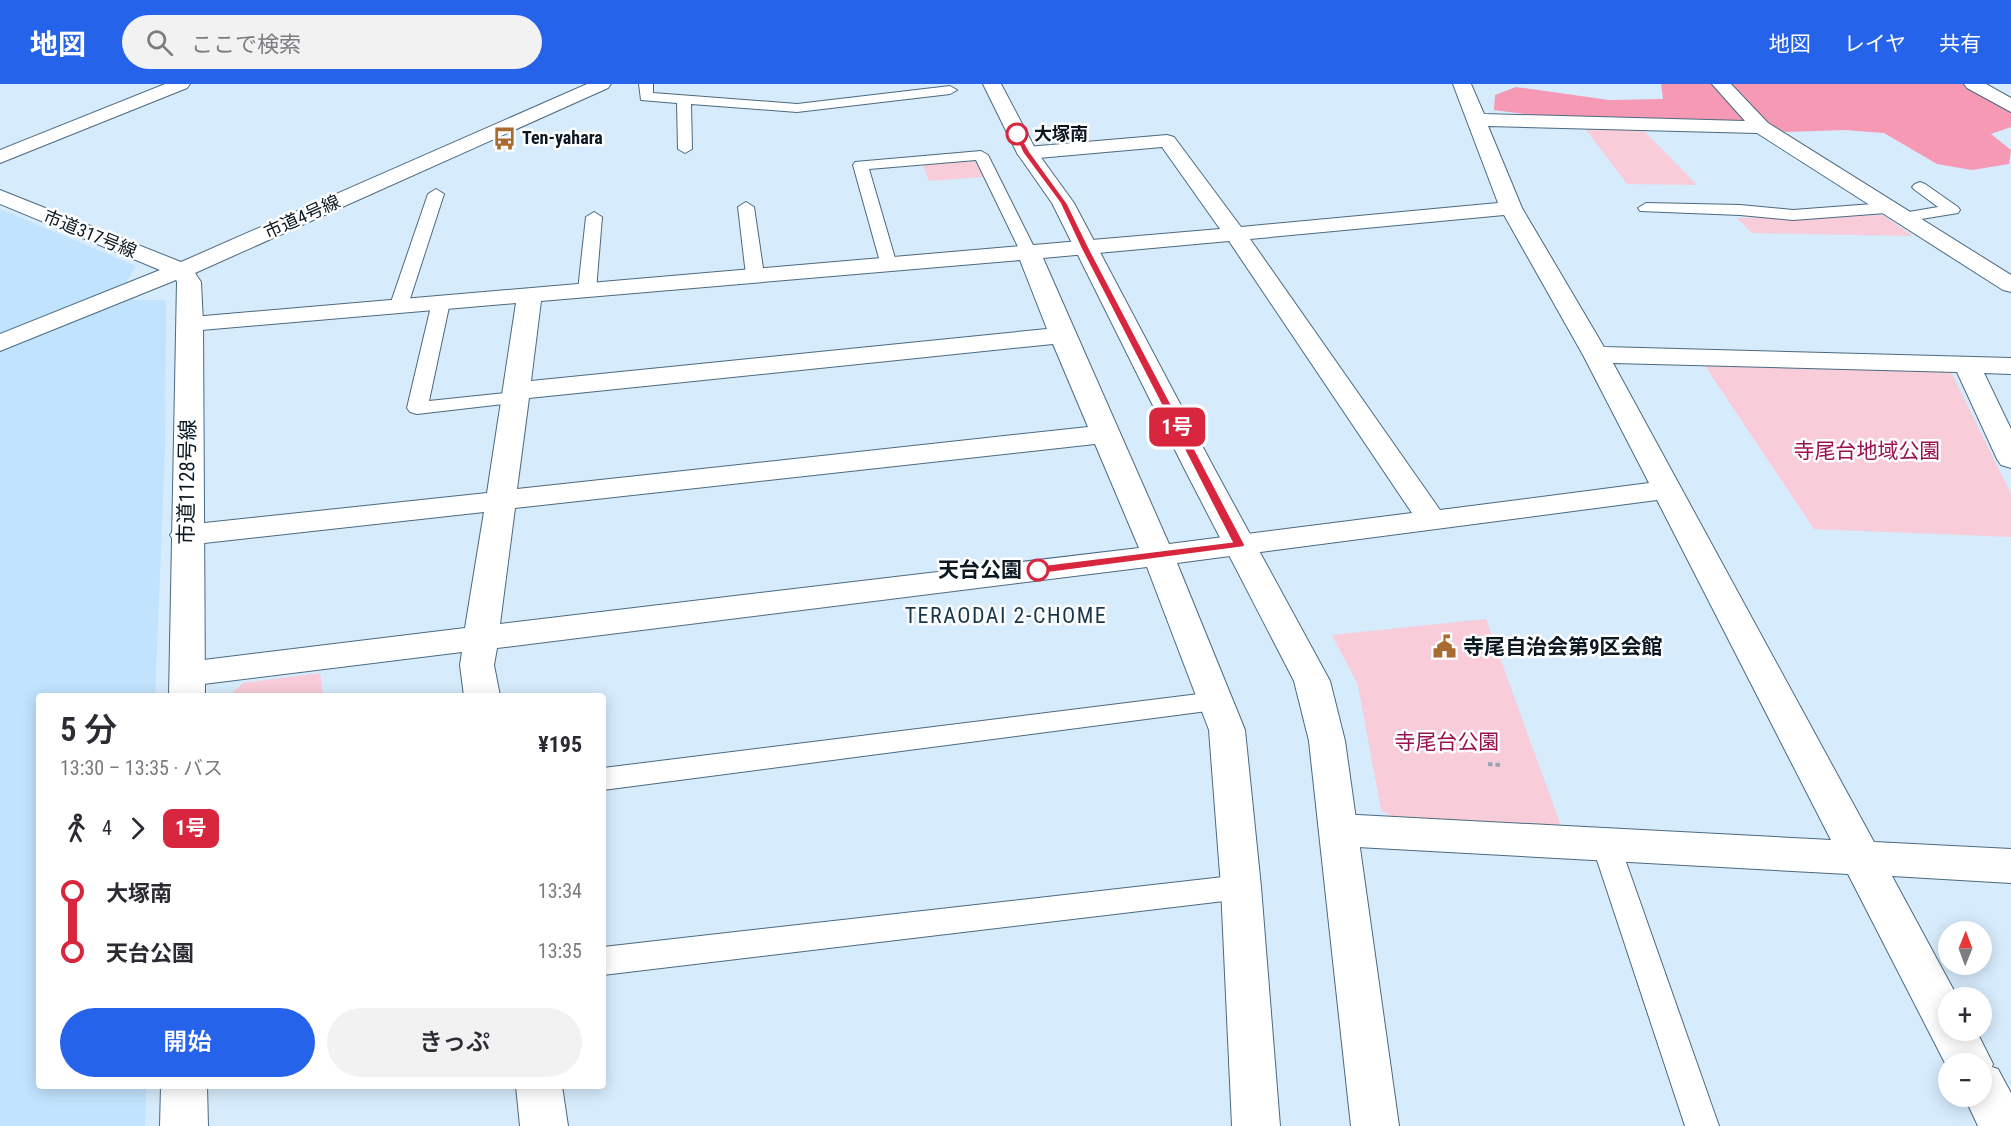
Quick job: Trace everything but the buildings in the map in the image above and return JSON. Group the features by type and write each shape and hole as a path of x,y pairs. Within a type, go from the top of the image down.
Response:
{"street":[{"path":"0,158 181,84"},
{"name":"市道4号線","path":"0,343 181,270 602,84"},
{"path":"992,84 1027,153 1064,203 1085,248 1239,545 1312,681 1323,718 1339,830 1375,1126"},
{"path":"1462,84 1511,208 1596,355 1938,1004"},
{"path":"1721,84 1761,127 2011,285"},
{"path":"1974,84 2011,106"},
{"path":"1992,95 2011,94"},
{"path":"1478,120 1761,127"},
{"path":"1027,153 1167,141 1235,234 1431,519"},
{"name":"市道317号線","path":"0,196 181,270"},
{"path":"190,323 1029,253 1511,208"},
{"path":"1029,253 1062,335 1158,555 1227,730 1241,887 1256,1126"},
{"name":"市道1128号線","path":"181,270 189,282 190,323 186,536 187,685"},
{"path":"482,693 477,665 480,639 530,294"},
{"path":"515,394 1062,335"},
{"path":"1596,355 2011,366"},
{"path":"1966,364 2011,459"},
{"path":"186,536 1106,434"},
{"path":"187,685 480,639 1668,490"},
{"path":"1339,830 2011,866"},
{"path":"184,1089 184,1126"},
{"path":"538,1089 544,1126"},
{"path":"1992,1105 2003,1126"}],"lane":[{"path":"646,84 646,97 797,108 950,90"},
{"path":"684,100 685,149"},
{"path":"888,264 860,165 981,155 1029,253"},
{"path":"1646,208 1740,210 1754,213 1894,213 1952,210 1920,187"},
{"path":"399,305 436,194"},
{"path":"746,207 755,275"},
{"path":"587,290 594,217"},
{"path":"441,302 417,408 515,394"},
{"path":"606,779 1215,701"},
{"path":"1606,845 1702,1126"},
{"path":"606,960 1241,887"}],"path":[{"path":"1488,764 1500,765"}],"shaded area":[{"path":"1661,84 1964,84 2011,112 2011,127 1991,134 2011,150 2009,164 1972,170 1937,164 1884,133 1845,130 1785,132 1766,122 1540,116 1494,110 1495,95 1516,87 1609,100 1663,99"},
{"path":"0,209 136,266 127,281 134,300 166,300 165,451 155,693 36,693 36,1089 146,1089 145,1126 0,1126"}],"green space":[{"path":"1584,127 1640,127 1697,185 1627,184"},
{"path":"966,159 976,162 984,177 929,181 922,163"},
{"path":"1883,215 1913,236 1752,233 1737,218"},
{"name":"寺尾台地域公園","path":"1705,366 1951,372 2011,494 2011,537 1814,529"},
{"name":"寺尾台公園","path":"1486,619 1561,826 1401,823 1381,810 1358,685 1332,635"},
{"path":"320,673 323,693 232,693 243,683"}],"bus line":[{"name":"1号","path":"1017,134 1027,153 1064,203 1085,248 1239,545 1038,570"}],"place":[{"name":"大塚南","path":"1017,134"},
{"name":"Ten-yahara","path":"504,138"},
{"name":"天台公園","path":"1038,570"},
{"name":"寺尾自治会第9区会館","path":"1445,647"}],"district":[{"name":"TERAODAI 2-CHOME","path":"1006,615"}]}
